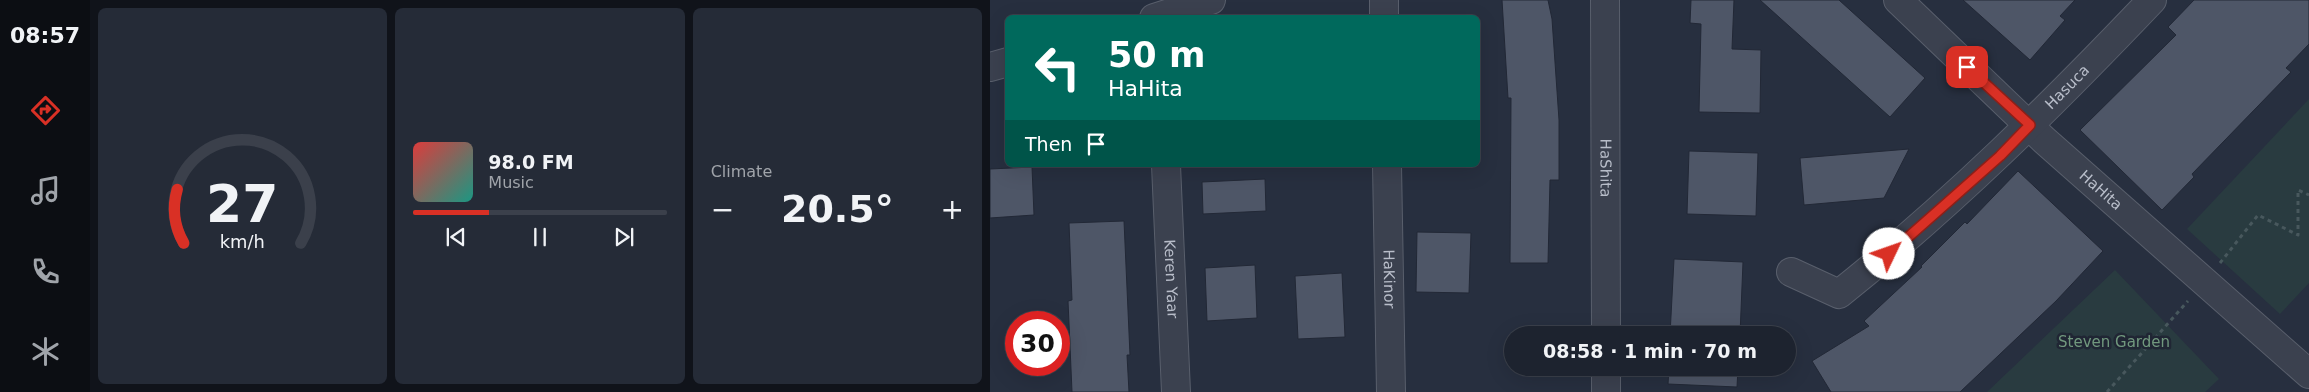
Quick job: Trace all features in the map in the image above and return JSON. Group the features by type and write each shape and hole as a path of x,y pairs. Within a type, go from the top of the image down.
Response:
{"street":[{"path":"1158,13 1211,0"},
{"path":"1384,0 1384,15"},
{"name":"HaShita","path":"1605,0 1606,326"},
{"name":"HaHita","path":"1898,0 2044,140 2309,374"},
{"name":"Hasuca","path":"1791,272 1839,294 1896,248 2000,156 2152,0"},
{"path":"990,67 1005,63"},
{"name":"Keren Yaar","path":"1166,167 1176,392"},
{"name":"HaKinor","path":"1387,167 1391,392"},
{"path":"1606,376 1606,392"}],"path":[{"path":"2215,269 2258,215 2298,235 2298,190 2309,195"},
{"path":"2107,392 2192,296"}],"green space":[{"path":"2309,99 2309,283 2280,314 2187,229"},
{"name":"Steven Garden","path":"2115,270 2219,379 2205,392 1987,392"}],"building":[{"path":"1502,0 1548,0 1552,19 1559,120 1559,180 1550,180 1548,263 1510,263 1511,98 1508,98"},
{"path":"1691,0 1734,0 1732,49 1761,50 1760,113 1699,112 1701,24 1690,23"},
{"path":"1760,0 1839,0 1925,78 1890,117"},
{"path":"1963,0 2075,0 2060,16 2065,20 2030,60"},
{"path":"2194,0 2309,0 2309,44 2286,68 2291,72 2192,174 2194,177 2162,210 2080,130 2176,35 2168,27"},
{"path":"1909,149 1884,198 1804,205 1800,158"},
{"path":"1689,151 1758,153 1756,216 1687,214"},
{"path":"1032,167 1034,215 990,218 990,169"},
{"path":"2018,171 2103,251 2056,301 1960,392 1831,392 1812,361 1869,326 1864,321 1922,267 1965,222 1967,224"},
{"path":"1265,179 1266,211 1203,214 1202,182"},
{"path":"1124,221 1130,355 1127,355 1129,392 1072,392 1070,311 1068,311 1068,301 1072,300 1069,223"},
{"path":"1417,232 1471,233 1469,293 1416,292"},
{"path":"1674,259 1743,262 1740,326 1670,326"},
{"path":"1255,265 1257,318 1207,321 1205,268"},
{"path":"1342,273 1345,337 1298,339 1295,276"},
{"path":"1668,376 1738,376 1737,387 1668,384"}],"route":[{"path":"1889,254 2000,156 2030,125 1967,67"}]}
